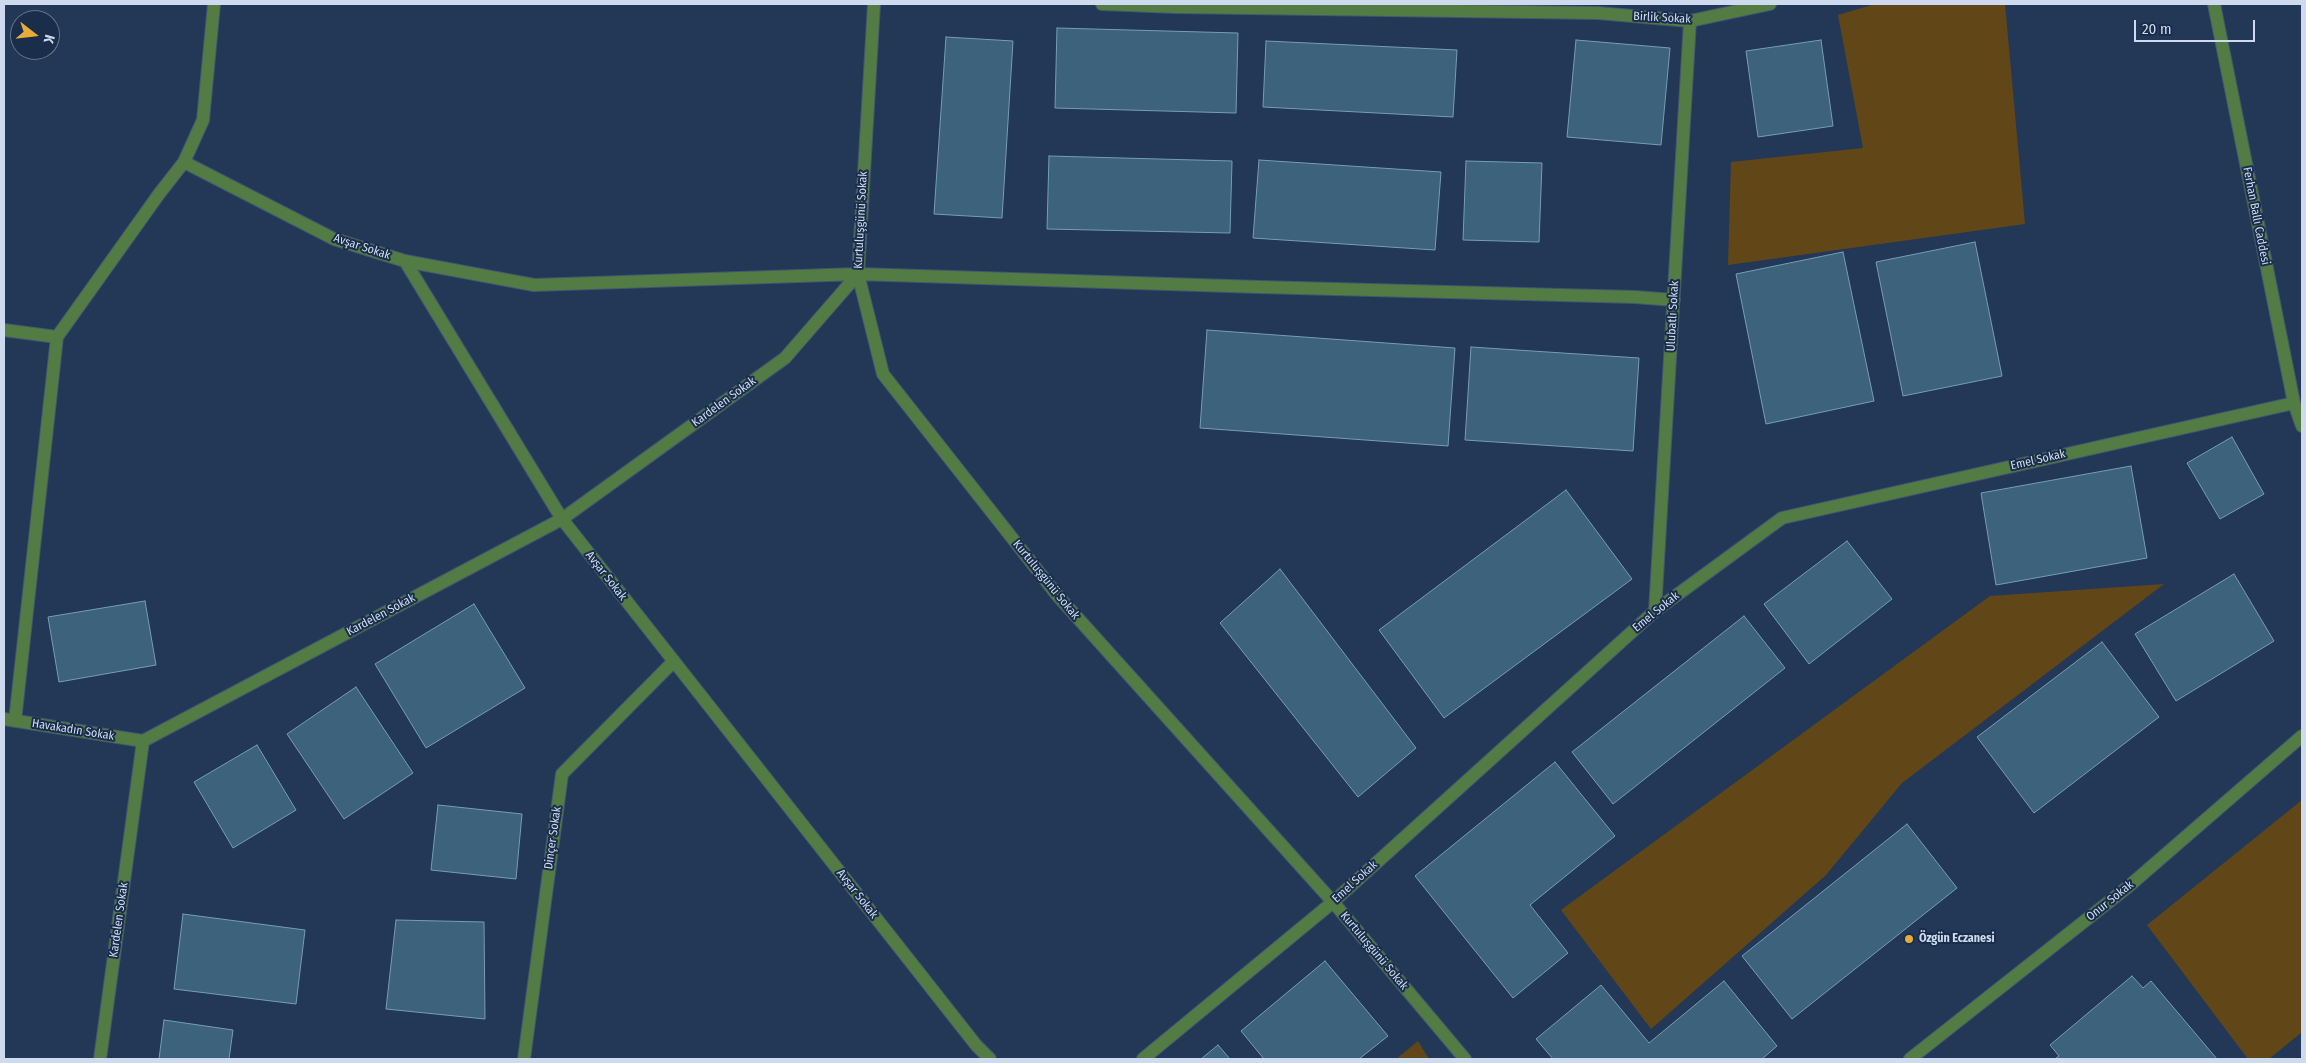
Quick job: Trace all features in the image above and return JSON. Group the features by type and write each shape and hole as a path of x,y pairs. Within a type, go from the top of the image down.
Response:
{"street":[{"path":"10,720 57,338 159,194 184,162 202,120 214,4"},
{"name":"Kurtuluşgünü Sokak","path":"874,4 858,274 883,374 1057,595 1333,902 1465,1059"},
{"name":"Birlik Sokak","path":"1102,4 1532,8 1690,21 1770,4"},
{"name":"Ferhan Ballı Caddesi","path":"2214,4 2294,403 2302,426"},
{"name":"Ulubatlı Sokak","path":"1655,611 1690,21"},
{"name":"Avşar Sokak","path":"184,162 334,239 405,261 562,519 976,1045 990,1059"},
{"path":"405,261 534,285 858,274 1260,287 1635,296 1674,300"},
{"name":"Kardelen Sokak","path":"100,1059 143,741 562,519 785,358 858,274"},
{"path":"4,330 57,338"},
{"name":"Emel Sokak","path":"1143,1059 1333,902 1655,611 1782,518 2294,403"},
{"name":"Dinçer Sokak","path":"524,1059 562,774 674,661"},
{"name":"Havakadın Sokak","path":"10,720 143,741"},
{"name":"Onur Sokak","path":"1910,1059 2129,886 2302,736"}],"shaded area":[{"path":"1875,4 2005,4 2025,224 1728,265 1731,162 1863,148 1838,15"},
{"path":"2164,584 1902,783 1826,875 1651,1029 1561,910 1990,596"},
{"path":"2302,800 2302,1032 2269,1059 2248,1059 2147,925"},
{"path":"1418,1041 1429,1059 1396,1059"}],"building":[{"path":"1057,28 1238,33 1236,113 1055,108"},
{"path":"946,37 1013,41 1002,218 934,214"},
{"path":"1576,40 1670,48 1661,145 1567,137"},
{"path":"1821,40 1833,126 1758,137 1746,51"},
{"path":"1266,41 1457,50 1453,117 1263,107"},
{"path":"1049,156 1232,161 1230,233 1047,229"},
{"path":"1259,160 1441,172 1435,250 1253,238"},
{"path":"1466,161 1542,163 1539,242 1463,240"},
{"path":"1975,242 2002,376 1903,396 1876,262"},
{"path":"1843,252 1874,401 1766,424 1736,274"},
{"path":"1207,330 1455,348 1448,446 1200,428"},
{"path":"1471,347 1639,358 1633,451 1465,440"},
{"path":"2232,437 2264,494 2220,519 2187,463"},
{"path":"2131,466 2147,558 1996,585 1981,493"},
{"path":"1566,490 1632,579 1444,718 1379,630"},
{"path":"1847,541 1892,599 1809,664 1764,604"},
{"path":"1280,569 1416,748 1358,797 1220,623"},
{"path":"2234,574 2274,641 2176,701 2135,634"},
{"path":"145,601 156,665 59,682 48,617"},
{"path":"474,604 525,688 426,748 375,664"},
{"path":"1744,616 1785,668 1613,804 1572,752"},
{"path":"2102,642 2159,717 2034,813 1977,737"},
{"path":"356,687 413,773 344,819 287,734"},
{"path":"257,745 296,810 233,848 194,782"},
{"path":"1555,762 1615,836 1530,905 1568,953 1513,998 1415,876"},
{"path":"438,805 522,814 516,879 431,870"},
{"path":"1907,824 1957,888 1792,1019 1742,956"},
{"path":"183,914 305,930 296,1004 174,989"},
{"path":"396,920 484,922 485,1019 386,1009"},
{"path":"1325,961 1388,1036 1359,1059 1264,1059 1241,1031"},
{"path":"2132,976 2143,988 2151,981 2217,1059 2055,1059 2059,1056 2050,1045"},
{"path":"1724,981 1777,1046 1762,1059 1553,1059 1536,1039 1601,985 1649,1043"},
{"path":"164,1020 233,1030 229,1059 159,1059"},
{"path":"1218,1045 1230,1059 1201,1059"}],"place":[{"name":"Özgün Eczanesi","path":"1909,939"}]}
